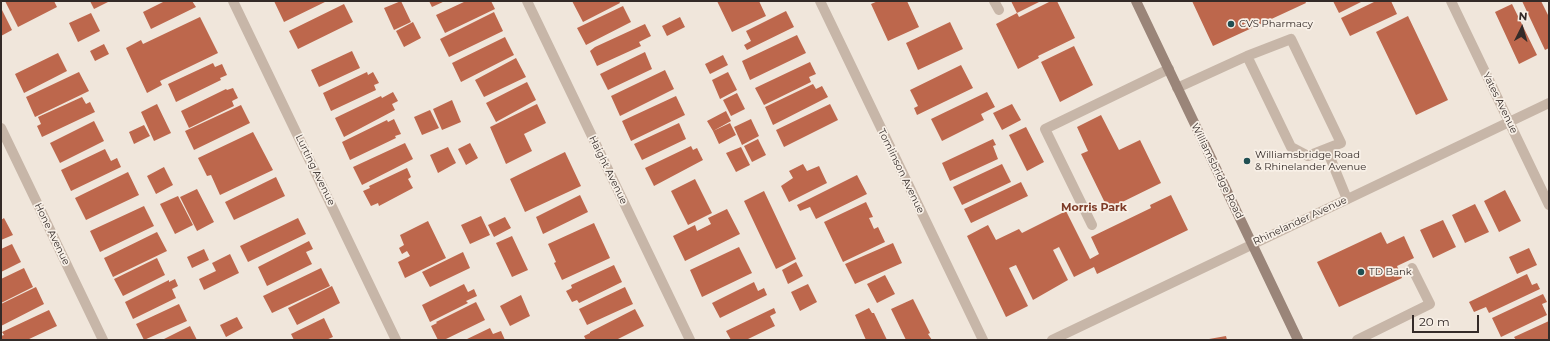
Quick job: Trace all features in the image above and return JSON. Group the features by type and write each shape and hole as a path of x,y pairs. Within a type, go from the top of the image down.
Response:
{"main road":[{"name":"Williamsbridge Road","path":"1136,1 1298,340"}],"street":[{"name":"Lurting Avenue","path":"233,1 396,340"},
{"name":"Haight Avenue","path":"527,1 690,340"},
{"name":"Tomlinson Avenue","path":"820,1 983,340"},
{"name":"Yates Avenue","path":"1451,1 1549,205"},
{"path":"1177,88 1247,56 1291,38 1341,143 1328,150 1308,156 1291,147 1247,56"},
{"path":"1092,225 1045,129 1169,69"},
{"name":"Rhinelander Avenue","path":"1052,340 1252,243 1549,103"},
{"name":"Hone Avenue","path":"1,128 103,340"},
{"path":"1328,150 1348,198"},
{"path":"1357,340 1430,304 1412,268"}],"building":[{"path":"5,1 54,1 57,7 18,27"},
{"path":"90,1 110,1 94,9"},
{"path":"165,1 192,1 196,7 151,29 143,12"},
{"path":"274,1 327,1 284,22"},
{"path":"401,1 411,22 394,30 384,8"},
{"path":"429,1 445,1 432,7"},
{"path":"466,1 491,1 495,9 445,33 436,15"},
{"path":"572,1 619,1 620,3 583,22"},
{"path":"717,1 759,1 766,16 732,32"},
{"path":"878,1 907,1 919,27 888,41 871,4"},
{"path":"1011,1 1041,1 1017,13"},
{"path":"1051,1 1057,1 1075,38 1038,56 1039,58 1018,69 996,24 1017,13 1019,17"},
{"name":"CVS Pharmacy","path":"1192,1 1305,1 1306,3 1213,46"},
{"path":"1333,1 1363,1 1339,13"},
{"path":"1376,1 1391,1 1397,14 1350,36 1341,18"},
{"path":"1522,1 1541,1 1549,17 1549,48 1545,50"},
{"path":"344,4 353,22 298,49 289,31"},
{"path":"1512,4 1537,55 1519,64 1495,12"},
{"path":"623,6 631,22 586,45 577,28"},
{"path":"1,8 12,30 1,36"},
{"path":"786,11 794,27 747,50 744,45 751,41 746,31"},
{"path":"494,12 503,31 449,57 440,39"},
{"path":"91,13 100,31 78,42 69,23"},
{"path":"1408,16 1448,100 1416,115 1376,32"},
{"path":"200,17 218,53 160,81 162,85 147,93 126,48 141,40 143,44"},
{"path":"680,17 685,27 667,36 662,26"},
{"path":"413,22 421,38 404,47 396,31"},
{"path":"950,22 963,49 918,70 906,43"},
{"path":"645,24 651,36 639,42 641,46 597,66 590,51 595,47"},
{"path":"797,35 806,53 750,80 742,61"},
{"path":"505,37 514,55 461,82 452,63"},
{"path":"104,44 109,54 95,61 90,51"},
{"path":"1074,46 1093,85 1060,102 1041,62"},
{"path":"352,51 360,68 319,87 311,70"},
{"path":"645,52 652,69 608,90 600,74"},
{"path":"58,53 67,71 24,93 15,74"},
{"path":"723,55 728,65 710,74 705,64"},
{"path":"516,58 526,77 484,97 475,80"},
{"path":"810,62 816,74 809,77 811,82 764,105 755,88"},
{"path":"213,63 215,67 222,64 227,75 220,78 221,80 176,102 168,84"},
{"path":"961,65 973,88 917,115 914,108 918,106 910,90"},
{"path":"665,70 674,89 620,116 611,96"},
{"path":"79,72 89,91 35,117 26,97"},
{"path":"367,72 368,75 373,72 379,83 374,85 376,90 331,111 323,93"},
{"path":"728,72 737,90 720,99 712,80"},
{"path":"527,82 536,100 496,122 486,103"},
{"path":"813,84 816,89 822,86 828,97 773,125 765,107"},
{"path":"233,88 238,98 232,101 234,106 189,128 181,111 226,89"},
{"path":"393,92 398,101 392,104 395,110 344,137 335,118 381,96 382,98"},
{"path":"987,92 995,107 981,114 984,120 942,141 931,119"},
{"path":"737,93 745,109 731,116 723,100"},
{"path":"676,96 685,115 631,141 622,121"},
{"path":"82,97 86,104 90,102 95,112 42,137 37,126 41,124 38,117"},
{"path":"452,100 461,122 442,130 433,109"},
{"path":"157,104 171,133 154,141 141,112"},
{"path":"537,104 546,123 524,134 532,151 506,164 490,127"},
{"path":"830,104 838,120 784,147 776,130"},
{"path":"1012,104 1021,120 1002,130 993,113"},
{"path":"241,105 250,123 194,150 185,131"},
{"path":"430,110 439,128 422,135 414,117"},
{"path":"726,111 731,121 713,131 707,121"},
{"path":"1101,115 1119,150 1140,140 1161,183 1108,209 1081,154 1088,151 1077,127"},
{"path":"394,119 401,134 395,136 396,138 350,160 342,142 387,120 388,122"},
{"path":"751,119 759,136 742,145 734,127"},
{"path":"94,121 104,141 60,163 50,143"},
{"path":"679,123 686,139 642,160 634,144"},
{"path":"730,123 736,135 719,144 713,131"},
{"path":"144,125 150,136 134,144 129,132"},
{"path":"1026,127 1044,162 1027,171 1009,135"},
{"path":"253,132 273,170 220,195 211,175 207,176 198,158"},
{"path":"758,139 766,155 752,162 744,146"},
{"path":"993,139 996,145 993,146 998,159 950,181 942,163"},
{"path":"405,143 413,159 362,185 353,167"},
{"path":"470,143 478,158 466,165 458,149"},
{"path":"691,146 693,150 697,148 703,160 654,186 645,168"},
{"path":"448,147 456,163 438,173 430,155"},
{"path":"741,147 750,165 736,172 726,153"},
{"path":"105,149 111,161 117,158 121,167 71,191 61,170"},
{"path":"565,152 581,186 525,212 510,179"},
{"path":"803,164 807,171 819,166 827,183 789,202 781,186 793,178 789,171"},
{"path":"1002,164 1011,182 962,205 953,187"},
{"path":"164,167 173,185 156,194 147,176"},
{"path":"407,168 411,177 408,179 413,188 379,206 378,203 371,206 363,191 370,188 369,186"},
{"path":"128,172 139,195 86,220 75,198"},
{"path":"857,175 867,194 816,219 810,207 800,211 797,205"},
{"path":"276,177 285,196 234,220 225,202"},
{"path":"695,179 712,213 688,225 671,191"},
{"path":"1021,182 1028,196 971,223 964,209"},
{"path":"197,189 214,222 197,231 180,197"},
{"path":"1505,190 1521,221 1499,232 1484,201"},
{"path":"764,191 796,259 776,269 744,201"},
{"path":"580,195 588,212 543,234 536,217"},
{"path":"1171,195 1188,230 1097,274 1094,267 1074,277 1059,247 1053,250 1068,280 1033,300 1016,265 1009,268 1028,306 1006,317 967,236 988,225 996,240 1019,229 1022,233 1066,211 1090,259 1099,254 1091,237 1151,208 1150,205"},
{"path":"178,196 193,225 175,234 160,204"},
{"path":"866,202 873,217 869,218 874,229 878,227 885,242 843,262 824,222"},
{"path":"1475,204 1489,232 1465,243 1452,215"},
{"path":"144,206 154,226 100,252 90,231"},
{"path":"727,209 740,234 685,261 673,236 695,225 697,231 711,224 708,218"},
{"path":"481,216 490,235 470,244 461,225"},
{"path":"505,217 511,228 494,237 488,225"},
{"path":"4,218 13,235 1,240 1,220"},
{"path":"298,218 306,234 248,262 240,246"},
{"path":"1443,220 1456,247 1433,258 1420,230"},
{"path":"428,221 446,258 405,278 398,262 410,256 407,251 402,254 399,248 404,245 400,235"},
{"path":"594,223 610,258 562,280 554,263 556,262 548,244"},
{"path":"157,232 167,251 113,277 104,258"},
{"name":"TD Bank","path":"1381,232 1387,244 1404,236 1414,258 1397,266 1402,278 1339,307 1317,262"},
{"path":"512,236 528,270 512,277 496,243"},
{"path":"309,241 313,249 306,252 312,264 267,286 258,267"},
{"path":"893,243 902,263 855,284 845,264"},
{"path":"12,244 21,262 1,272 1,249"},
{"path":"739,247 752,273 702,297 690,270"},
{"path":"1529,248 1537,265 1517,274 1509,257"},
{"path":"204,249 209,260 192,268 187,257"},
{"path":"463,252 470,268 430,287 422,272"},
{"path":"230,254 239,273 204,290 199,279 216,271 212,263"},
{"path":"157,258 165,275 123,296 114,279"},
{"path":"796,262 803,276 788,284 782,270"},
{"path":"614,265 622,282 579,303 577,300 572,302 566,291 572,288 571,285"},
{"path":"24,268 33,287 1,303 1,279"},
{"path":"321,268 330,286 272,313 263,296"},
{"path":"1527,274 1532,285 1537,283 1540,289 1489,313 1486,307 1474,312 1469,302"},
{"path":"885,275 895,294 877,303 867,284"},
{"path":"175,279 178,286 172,289 176,298 133,319 125,302 169,280 169,282"},
{"path":"754,282 758,291 764,288 767,295 720,318 712,303"},
{"path":"464,284 468,292 474,289 477,296 466,301 468,303 430,322 422,305"},
{"path":"808,284 817,302 800,311 791,292"},
{"path":"332,286 340,303 297,325 288,308"},
{"path":"36,287 44,304 1,326 1,304"},
{"path":"625,287 633,304 587,325 579,309"},
{"path":"1543,294 1547,302 1542,304 1547,315 1501,337 1492,318"},
{"path":"521,295 530,316 510,326 500,306"},
{"path":"913,299 932,340 906,340 891,309"},
{"path":"476,302 485,320 446,339 438,340 431,326"},
{"path":"179,304 187,321 144,340 136,324"},
{"path":"774,308 776,313 770,316 775,326 746,340 731,340 726,331"},
{"path":"869,308 872,313 874,313 887,340 866,340 855,315"},
{"path":"635,309 644,326 616,340 586,340 584,336 590,332"},
{"path":"49,310 57,326 27,340 2,340 1,336 4,335 2,332"},
{"path":"237,317 243,328 226,337 220,325"},
{"path":"324,318 333,337 326,340 294,340 291,334"},
{"path":"1549,321 1549,340 1516,340 1514,337"},
{"path":"190,326 197,340 162,340"},
{"path":"490,328 493,334 501,331 505,340 465,340"},
{"path":"1226,336 1227,340 1209,340 1209,339"}],"place":[{"name":"CVS Pharmacy","path":"1231,24"},
{"name":"Williamsbridge Road & Rhinelander Avenue","path":"1247,161"},
{"name":"TD Bank","path":"1361,272"}],"district":[{"name":"Morris Park","path":"1094,208"}]}
